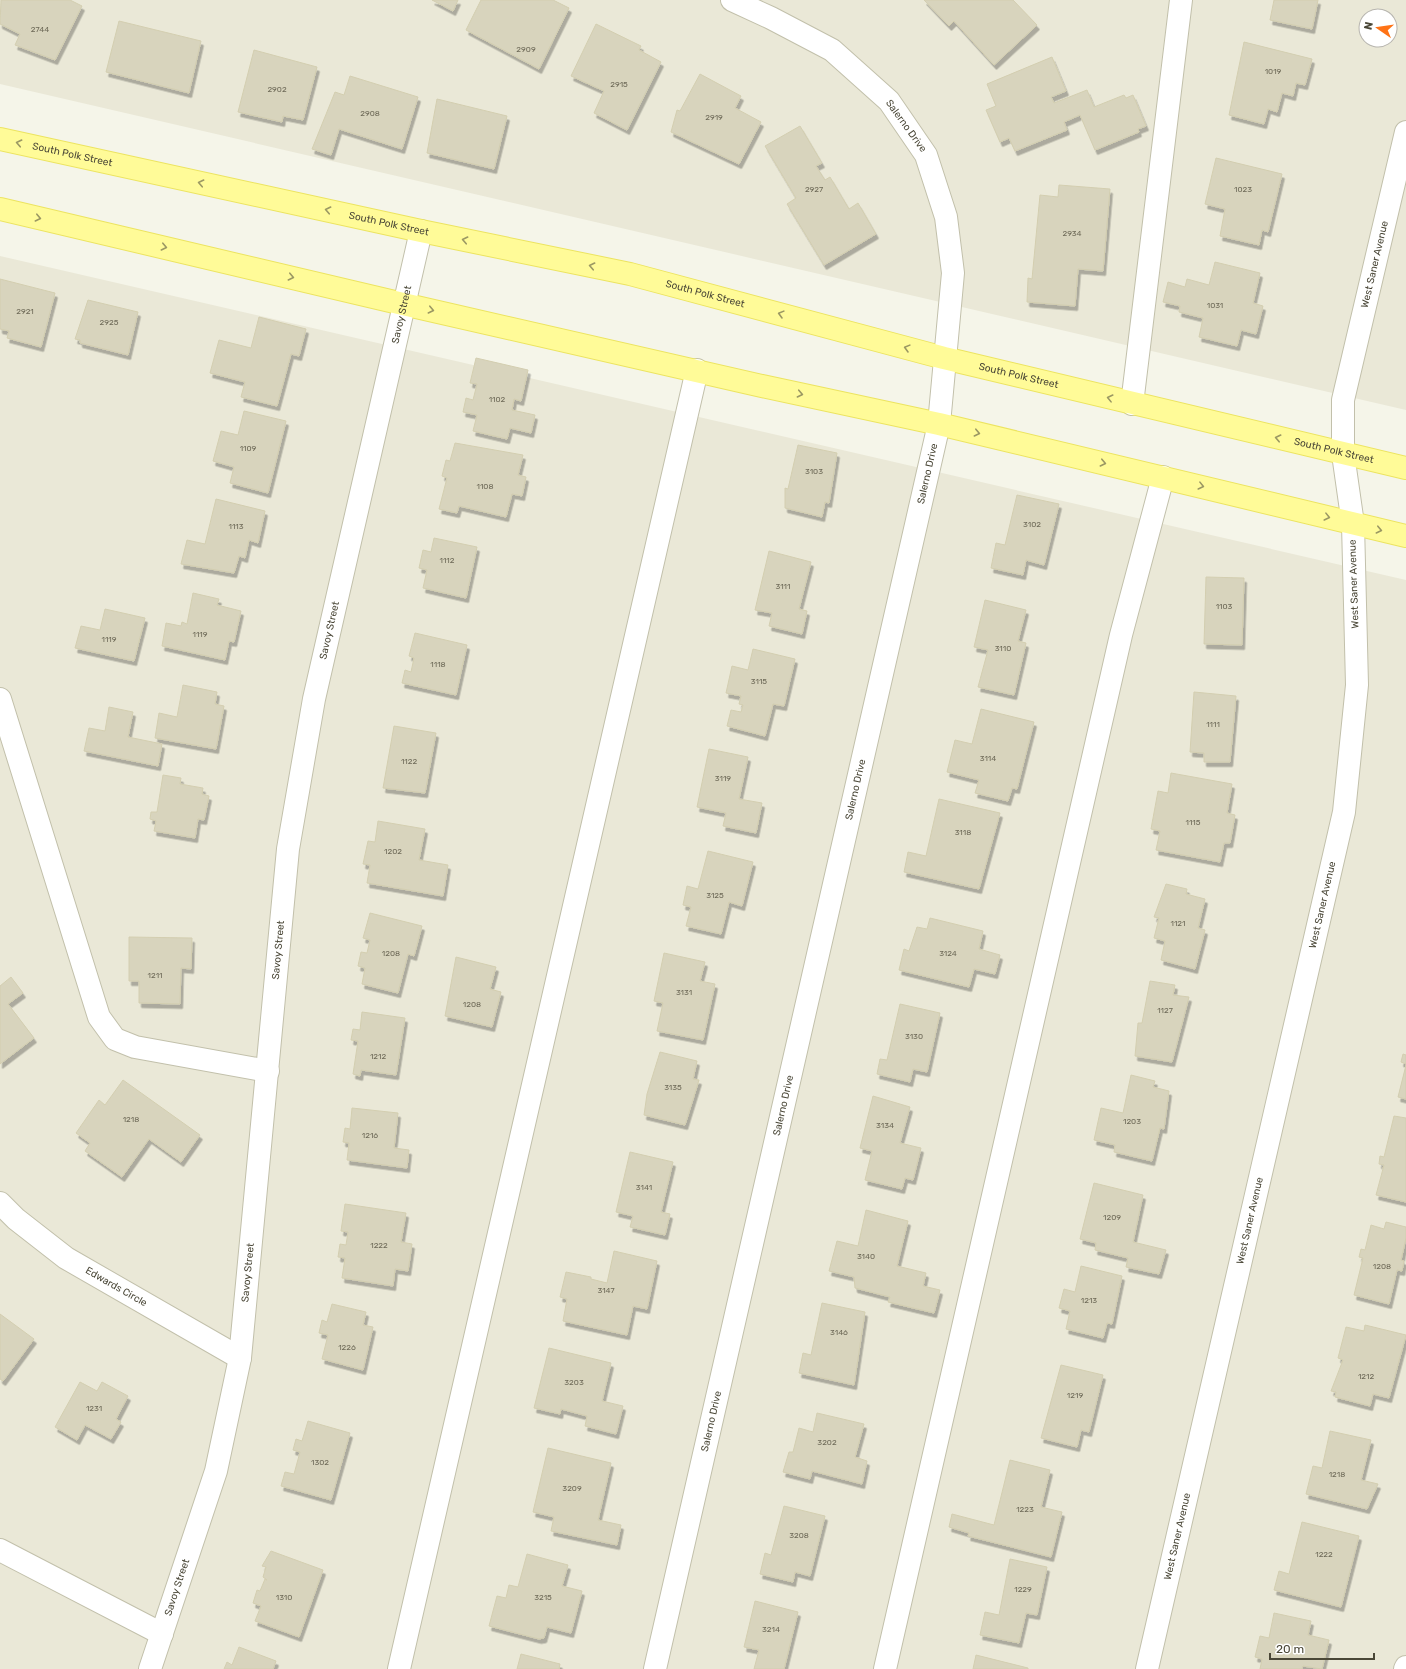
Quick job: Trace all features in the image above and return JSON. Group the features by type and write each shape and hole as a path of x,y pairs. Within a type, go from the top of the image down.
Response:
{"main road":[{"name":"South Polk Street","path":"0,139 420,231 630,274 944,358 1132,404 1406,468"},
{"path":"0,209 403,304 939,424 1406,536"}],"street":[{"name":"Salerno Drive","path":"655,1669 939,424 953,273 946,217 926,155 889,101 832,50 772,18 732,0"},
{"path":"1132,404 1182,0"},
{"name":"West Saner Avenue","path":"1147,1669 1344,812 1357,685 1353,524 1343,454 1343,400 1406,132"},
{"name":"Savoy Street","path":"150,1669 216,1471 240,1358 288,849 313,707 420,231"},
{"path":"399,1669 697,370"},
{"path":"885,1669 1121,635 1163,477"},
{"path":"0,699 99,1017 115,1039 134,1047 268,1071"},
{"name":"Edwards Circle","path":"0,1203 16,1219 66,1258 240,1358"},
{"path":"0,1550 162,1634"}],"shaded area":[{"path":"0,0 1406,0 1406,410 0,84"},
{"path":"0,256 1406,580 1406,1669 0,1669"}],"building":[{"path":"1,0 70,0 82,6 55,60 15,45 20,34 0,24"},
{"path":"432,0 458,0 453,11"},
{"path":"481,0 553,0 569,8 539,69 466,30"},
{"path":"924,0 1013,0 1037,25 994,65 954,21 949,26"},
{"path":"1274,0 1318,0 1312,29 1270,20"},
{"path":"119,21 201,41 189,93 106,72"},
{"path":"596,24 641,46 639,50 661,62 627,130 594,113 604,91 571,76"},
{"path":"1244,42 1312,59 1305,85 1296,83 1293,96 1282,93 1277,112 1268,109 1264,124 1229,115"},
{"path":"254,50 317,67 303,120 283,116 282,122 238,112"},
{"path":"1052,57 1066,91 1051,97 1054,103 1087,90 1094,107 1124,95 1126,98 1133,95 1146,126 1138,129 1139,132 1095,150 1080,115 1064,122 1067,130 1015,151 1009,138 1000,142 986,110 996,106 987,84"},
{"path":"700,74 741,96 735,108 761,122 739,164 671,132 677,110 680,111"},
{"path":"350,76 418,97 402,149 339,129 331,155 312,149 335,92 344,95"},
{"path":"437,99 507,116 494,169 427,153"},
{"path":"800,126 822,163 816,166 825,180 830,177 849,209 858,203 876,234 824,265 787,204 796,198 765,146"},
{"path":"1216,158 1282,174 1268,232 1262,230 1259,245 1220,236 1225,209 1205,204"},
{"path":"1059,185 1110,189 1103,271 1078,269 1075,306 1027,302 1028,278 1032,279 1040,195 1058,197"},
{"path":"1215,262 1260,273 1253,303 1263,306 1256,334 1241,330 1237,346 1199,337 1203,318 1179,312 1180,306 1163,302 1168,282 1185,287 1187,279 1209,285"},
{"path":"0,279 55,293 41,347 7,338 9,331 0,329"},
{"path":"88,300 138,312 128,355 80,343 80,340 75,339"},
{"path":"259,317 306,329 299,356 291,354 277,406 241,397 245,382 210,373 219,340 251,348"},
{"path":"476,358 528,370 521,401 514,399 512,410 535,415 531,433 510,428 507,439 473,431 477,415 463,412 466,398 473,400 477,384 470,383"},
{"path":"244,411 286,421 268,493 230,483 234,467 213,461 221,431 238,435"},
{"path":"455,443 523,455 518,475 526,477 522,496 512,494 506,517 459,506 457,513 439,509 447,478 442,476 446,460 450,461"},
{"path":"798,445 837,453 829,503 825,502 822,517 785,508 785,488 788,489"},
{"path":"1017,495 1059,504 1044,565 1026,560 1023,575 991,568 996,543 1005,545"},
{"path":"216,499 265,511 258,543 249,540 245,558 239,556 234,573 181,564 187,540 205,544"},
{"path":"434,538 477,547 466,598 423,588 427,570 419,568 423,550 431,552"},
{"path":"769,551 811,562 799,609 807,611 802,634 769,626 772,613 755,610"},
{"path":"1206,577 1244,578 1242,645 1204,644"},
{"path":"193,593 219,599 217,605 241,611 234,642 229,641 225,660 162,646 166,623 181,626 182,622 187,624"},
{"path":"985,600 1026,610 1018,641 1026,643 1014,695 978,687 988,650 974,647"},
{"path":"105,609 145,618 134,661 75,648 81,626 100,630"},
{"path":"415,633 467,645 456,695 402,683 405,670 411,672 414,658 409,656"},
{"path":"753,649 795,659 784,706 773,704 765,736 727,726 731,710 741,712 743,705 739,704 741,696 726,693 732,666 748,670"},
{"path":"183,685 217,692 215,704 224,706 216,749 155,738 159,713 177,717"},
{"path":"1194,692 1236,696 1230,762 1204,762 1204,753 1190,752"},
{"path":"109,707 133,712 128,737 162,744 158,766 84,751 89,728 105,731"},
{"path":"981,709 1034,722 1017,789 1012,788 1008,801 975,793 979,780 947,772 955,740 972,744"},
{"path":"394,726 436,733 425,793 383,788"},
{"path":"709,749 748,757 739,799 762,803 756,833 723,826 726,813 697,807"},
{"path":"1171,773 1232,784 1227,813 1235,815 1230,843 1224,843 1220,862 1156,850 1160,831 1151,829 1158,791 1168,793"},
{"path":"163,775 181,778 180,784 203,788 202,794 209,796 204,820 198,819 195,838 154,831 156,821 150,819 151,812 157,812"},
{"path":"939,799 1000,813 979,889 904,872 908,852 926,856"},
{"path":"378,821 425,829 419,860 448,865 443,896 367,883 370,865 363,864 368,841 375,842"},
{"path":"708,851 753,862 742,906 729,902 721,934 686,926 691,907 683,905 687,886 698,889"},
{"path":"1166,884 1187,889 1186,894 1205,899 1198,928 1205,930 1195,969 1161,960 1165,941 1154,938 1159,918 1154,917"},
{"path":"370,913 422,926 414,956 408,954 398,993 362,984 365,968 358,966 361,952 367,953 370,940 363,938"},
{"path":"930,918 983,931 979,949 1000,955 995,974 974,969 969,987 899,970 904,949 909,951 917,927 927,929"},
{"path":"129,937 192,938 191,969 181,968 180,1004 139,1003 139,981 129,981"},
{"path":"664,953 705,962 700,981 715,984 703,1040 657,1031 663,1003 654,1001"},
{"path":"456,957 496,967 490,989 501,992 492,1027 445,1016"},
{"path":"11,977 23,993 8,1004 34,1038 0,1064 0,986"},
{"path":"1150,981 1175,985 1173,995 1189,997 1172,1062 1135,1056 1138,1023 1142,1023"},
{"path":"900,1004 940,1013 927,1072 913,1069 910,1082 877,1074 880,1059 887,1060"},
{"path":"362,1012 405,1018 396,1075 361,1070 360,1076 353,1074 358,1041 351,1040 353,1029 360,1030"},
{"path":"660,1052 697,1061 693,1079 699,1080 685,1125 644,1115 647,1094"},
{"path":"1403,1054 1406,1055 1406,1064 1401,1062"},
{"path":"1406,1065 1406,1099 1398,1097"},
{"path":"1131,1075 1155,1081 1153,1087 1169,1091 1164,1129 1160,1128 1152,1161 1114,1152 1115,1145 1094,1140 1101,1108 1123,1113"},
{"path":"123,1080 200,1135 181,1162 149,1139 122,1177 85,1151 90,1143 76,1133 99,1100 105,1105"},
{"path":"873,1096 910,1107 900,1143 921,1148 913,1180 905,1178 902,1189 865,1180 872,1151 860,1148"},
{"path":"352,1108 398,1113 394,1148 409,1150 407,1168 347,1160 349,1143 343,1142 345,1128 350,1129"},
{"path":"1394,1116 1406,1118 1406,1202 1376,1195 1384,1165 1379,1164 1380,1156 1384,1157"},
{"path":"630,1152 673,1162 661,1212 670,1214 665,1235 630,1227 633,1216 616,1212"},
{"path":"1094,1183 1143,1195 1133,1242 1166,1250 1159,1274 1126,1267 1128,1258 1095,1250 1096,1243 1080,1239"},
{"path":"345,1204 406,1213 401,1242 412,1244 408,1271 395,1269 393,1286 342,1278 345,1258 338,1257 340,1244 346,1245 348,1232 341,1231"},
{"path":"866,1210 908,1221 897,1266 926,1273 923,1286 940,1290 934,1313 888,1302 890,1297 855,1288 854,1277 829,1271 837,1241 858,1246"},
{"path":"1386,1222 1406,1227 1406,1238 1401,1260 1404,1261 1402,1271 1397,1270 1389,1304 1354,1295 1363,1258 1359,1257 1361,1249 1365,1250 1371,1225 1384,1229"},
{"path":"614,1251 657,1261 647,1309 633,1306 627,1335 563,1321 567,1299 560,1297 566,1272 591,1277 591,1279 607,1283"},
{"path":"1081,1266 1122,1276 1112,1324 1107,1323 1103,1338 1066,1329 1070,1311 1059,1308 1064,1289 1075,1292"},
{"path":"822,1303 865,1312 854,1385 799,1373 803,1353 811,1355"},
{"path":"332,1304 366,1312 363,1325 373,1327 363,1370 322,1359 328,1335 319,1333 322,1320 327,1322"},
{"path":"0,1314 34,1339 3,1381 0,1379"},
{"path":"1365,1325 1406,1335 1389,1398 1373,1394 1370,1406 1335,1397 1336,1392 1331,1391 1343,1360 1338,1358 1346,1327 1364,1331"},
{"path":"549,1348 611,1363 602,1401 623,1406 616,1434 585,1426 587,1416 561,1409 560,1414 534,1408"},
{"path":"1061,1365 1103,1375 1089,1432 1081,1430 1077,1447 1041,1438"},
{"path":"80,1382 97,1391 102,1382 128,1396 116,1419 121,1422 111,1439 85,1425 77,1440 55,1427"},
{"path":"817,1413 864,1424 855,1457 867,1461 862,1484 812,1471 810,1479 783,1472 789,1452 793,1452 799,1428 813,1432"},
{"path":"308,1421 350,1433 331,1500 281,1486 285,1472 294,1474 300,1452 293,1450 296,1439 302,1441"},
{"path":"1330,1431 1371,1440 1361,1480 1378,1484 1367,1509 1306,1494 1313,1466 1322,1468"},
{"path":"548,1448 611,1463 598,1520 621,1525 617,1545 551,1531 554,1517 533,1512"},
{"path":"1010,1460 1050,1470 1041,1507 1062,1512 1051,1557 968,1536 969,1533 949,1527 952,1514 994,1525"},
{"path":"784,1506 825,1516 810,1576 795,1572 793,1582 760,1574 765,1553 771,1555"},
{"path":"1302,1522 1359,1536 1341,1607 1274,1590 1279,1571 1289,1574"},
{"path":"271,1551 323,1570 299,1637 255,1621 261,1606 253,1603 257,1590 260,1591 265,1579 267,1580 263,1577 266,1567 262,1566"},
{"path":"527,1554 568,1565 562,1586 582,1591 571,1633 547,1627 544,1638 539,1639 489,1626 497,1596 506,1598 509,1585 518,1587"},
{"path":"1010,1559 1047,1567 1037,1615 1026,1613 1019,1643 980,1635 985,1612 999,1615"},
{"path":"755,1601 798,1612 784,1669 754,1669 759,1650 744,1647"},
{"path":"1274,1613 1311,1621 1308,1635 1329,1640 1322,1669 1303,1666 1302,1669 1260,1669 1262,1659 1255,1657 1260,1636 1269,1638"},
{"path":"239,1647 276,1661 273,1669 224,1669 227,1662 232,1665"},
{"path":"521,1654 560,1664 559,1669 517,1669"},
{"path":"976,1655 1028,1668 1028,1669 973,1669"}]}
